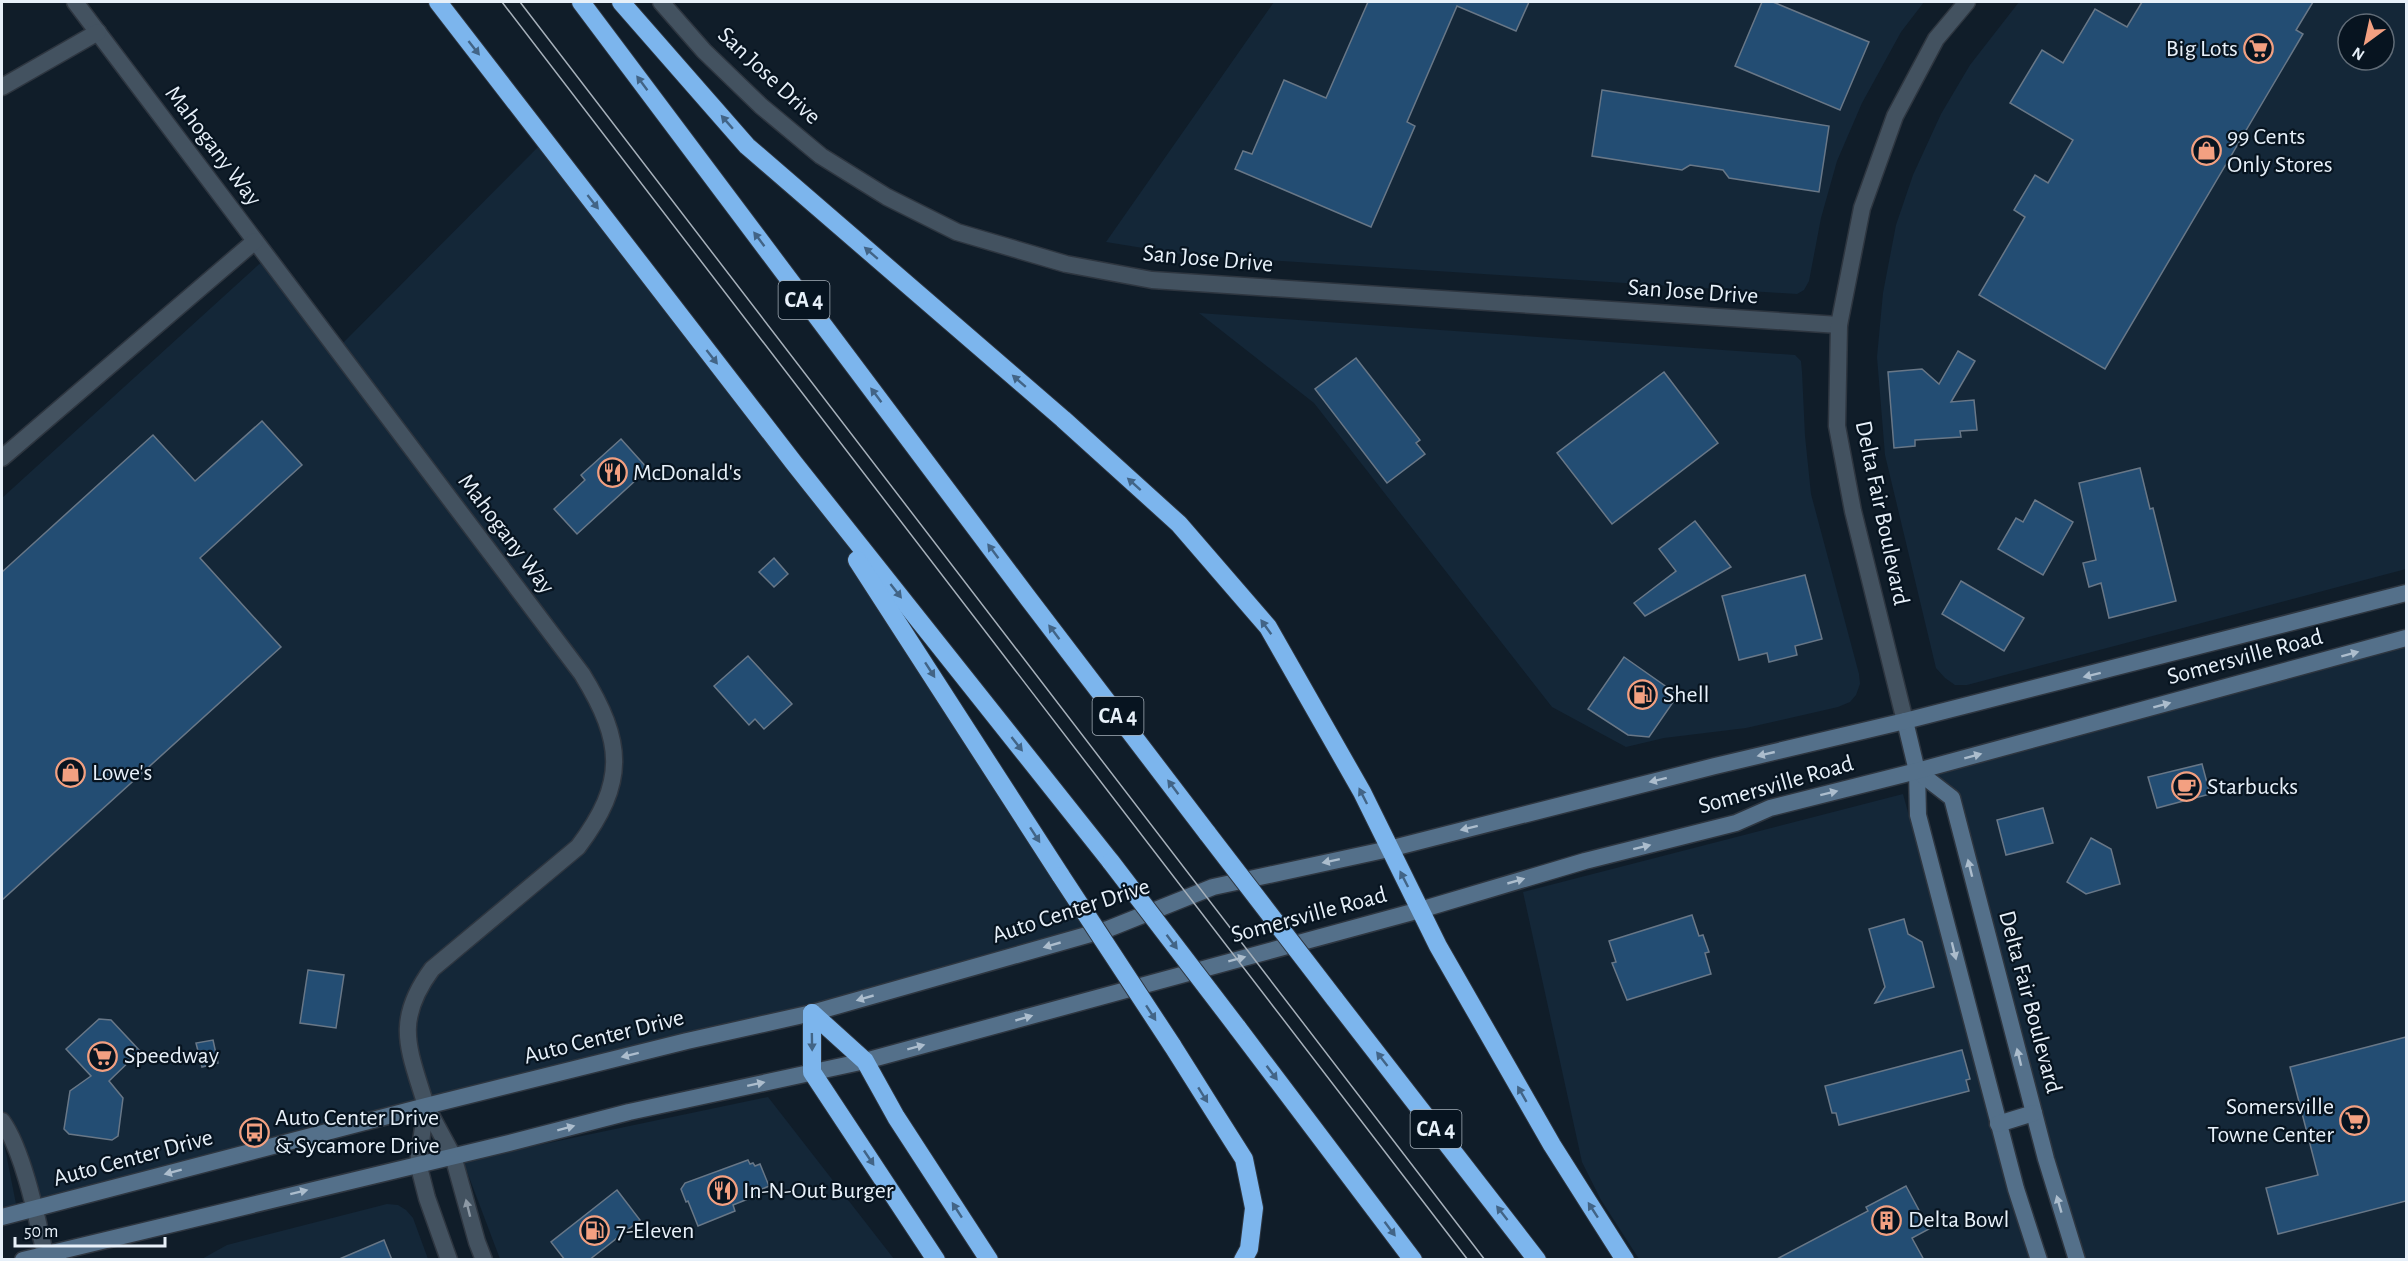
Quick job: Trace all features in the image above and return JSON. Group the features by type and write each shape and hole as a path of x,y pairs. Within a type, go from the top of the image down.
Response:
{"highway":[{"path":"438,2 794,464 1110,862 1413,1260"},
{"name":"CA 4","path":"581,2 1014,579 1334,998 1538,1260"},
{"path":"621,2 747,146 1063,419 1179,524 1268,627 1362,792 1443,955 1546,1135 1625,1260"},
{"path":"794,464 1244,1159 1254,1208 1249,1249 1243,1260"},
{"path":"812,1013 865,1061 896,1117 989,1260"},
{"path":"812,1013 812,1072 936,1260"}],"main road":[{"name":"Somersville Road","path":"1213,887 1389,849 1715,766 2210,645 2406,593"},
{"name":"Somersville Road","path":"865,1061 1420,910 1585,861 1736,823 1770,808 1917,771 2406,638"},
{"name":"Delta Fair Boulevard","path":"1905,721 1917,771 1918,815 1998,1124 2019,1200 2039,1260"},
{"name":"Delta Fair Boulevard","path":"1917,771 1952,798 2034,1113 2077,1260"},
{"name":"Auto Center Drive","path":"2,1217 426,1106 687,1041 812,1013 1108,929 1213,887"},
{"path":"23,1260 629,1112 865,1061"},
{"path":"1998,1124 2034,1113"}],"street":[{"name":"Mahogany Way","path":"75,2 582,674 600,702 610,729 615,765 607,797 597,822 578,847 432,969 418,989 408,1017 407,1042 426,1106"},
{"name":"San Jose Drive","path":"661,2 704,51 761,106 821,156 887,197 957,232 1066,264 1152,280 1839,325"},
{"name":"Delta Fair Boulevard","path":"1905,721 1853,511 1837,426 1839,325 1862,208 1895,116 1936,39 1967,2"},
{"path":"2,87 98,32"},
{"path":"2,459 255,241"},
{"path":"426,1106 453,1156 484,1260"},
{"path":"426,1106 418,1163 427,1198 449,1260"},
{"path":"2,1121 10,1132 35,1208 45,1254"}],"shaded area":[{"path":"1274,2 1924,2 1901,32 1862,103 1837,161 1821,218 1809,281 1804,290 1797,294 1186,255 1106,242"},
{"path":"2019,2 2406,2 2406,569 1967,685 1955,685 1945,678 1936,668 1885,455 1877,357 1883,293 1896,225 1913,175 1941,114 1970,65"},
{"path":"545,140 794,463 1096,928 812,1013 35,1208 2,1121 2,498 267,257 337,349"},
{"path":"1199,313 1795,355 1801,361 1811,494 1859,674 1860,684 1856,695 1850,702 1838,707 1746,728 1664,738 1626,747 1552,707 1314,403"},
{"path":"2406,638 2406,1259 2077,1259 1952,798 1917,771"},
{"path":"1903,794 2030,1259 1639,1259 1601,1200 1582,1162 1523,892"},
{"path":"768,1097 894,1259 500,1259 463,1161"},
{"path":"2,1133 16,1204 2,1208"},
{"path":"387,1204 398,1205 413,1218 428,1259 200,1260 227,1245"}],"building":[{"path":"1368,2 1529,2 1516,31 1457,6 1407,122 1415,126 1371,227 1235,169 1243,151 1252,154 1284,80 1326,98"},
{"path":"1762,2 1773,2 1869,42 1840,110 1735,66"},
{"path":"2142,2 2313,2 2296,30 2303,34 2105,369 1979,295 2025,217 2014,210 2035,175 2048,183 2073,140 2010,103 2042,50 2063,63 2095,9 2127,27"},
{"path":"1602,90 1829,126 1819,192 1729,178 1723,170 1690,165 1682,170 1592,156"},
{"path":"1958,351 1975,361 1951,402 1974,400 1977,430 1960,431 1961,437 1915,440 1915,446 1894,448 1888,372 1922,369 1939,384"},
{"path":"1356,358 1420,440 1416,443 1425,454 1387,483 1315,389"},
{"path":"1664,372 1718,443 1612,524 1557,453"},
{"name":"Lowe's","path":"262,421 302,465 200,558 281,647 2,900 2,572 153,435 195,481"},
{"path":"621,439 648,469 577,534 554,509 585,480 581,475"},
{"path":"2140,468 2150,509 2153,508 2176,601 2109,618 2101,583 2089,587 2083,563 2096,560 2079,483"},
{"path":"2035,500 2073,522 2043,575 1998,549 2016,518 2023,522"},
{"path":"1695,521 1731,567 1645,616 1634,603 1676,571 1659,549"},
{"path":"774,558 788,574 774,587 759,572"},
{"path":"1805,575 1822,639 1795,646 1797,655 1769,662 1767,653 1739,660 1722,596"},
{"path":"1961,581 2024,618 2004,651 1942,614"},
{"path":"748,656 792,704 764,729 755,719 749,725 714,686"},
{"path":"1624,657 1678,695 1649,737 1628,735 1588,709"},
{"name":"Starbucks","path":"2202,764 2210,794 2157,808 2148,777"},
{"path":"2043,808 2053,843 2006,855 1997,820"},
{"path":"2091,838 2111,849 2120,884 2086,894 2067,882"},
{"path":"1692,915 1699,936 1703,935 1709,952 1705,953 1711,974 1627,1000 1612,963 1616,962 1609,941"},
{"path":"1904,919 1908,934 1922,942 1934,987 1875,1003 1885,987 1869,929"},
{"path":"308,970 344,975 336,1028 300,1023"},
{"path":"99,1019 111,1020 140,1051 109,1081 123,1098 118,1136 112,1140 69,1134 64,1129 70,1091 91,1076 66,1049"},
{"name":"Somersville Towne Center","path":"2406,1037 2406,1201 2278,1234 2266,1188 2318,1175 2290,1067"},
{"path":"213,1040 218,1063 202,1067 196,1043"},
{"path":"1962,1050 1970,1079 1966,1080 1969,1091 1839,1125 1836,1113 1832,1113 1825,1086"},
{"name":"In-N-Out Burger","path":"748,1160 755,1166 760,1164 769,1186 762,1189 763,1193 733,1205 735,1211 698,1226 681,1189 685,1183"},
{"name":"Delta Bowl","path":"1906,1186 1929,1229 1912,1238 1924,1260 1775,1260 1868,1211 1866,1207"},
{"path":"617,1190 640,1220 589,1260 565,1260 551,1242"},
{"path":"384,1240 392,1260 337,1260"}],"tram line":[{"path":"502,2 1468,1260"},
{"path":"520,2 1485,1260"}],"place":[{"name":"Big Lots","path":"2259,49"},
{"name":"99 Cents Only Stores","path":"2206,151"},
{"name":"McDonald's","path":"612,473"},
{"name":"Shell","path":"1642,695"},
{"name":"Lowe's","path":"71,773"},
{"name":"Starbucks","path":"2186,787"},
{"name":"Speedway","path":"103,1056"},
{"name":"Somersville Towne Center","path":"2355,1121"},
{"name":"Auto Center Drive & Sycamore Drive","path":"254,1132"},
{"name":"In-N-Out Burger","path":"722,1191"},
{"name":"Delta Bowl","path":"1887,1220"},
{"name":"7-Eleven","path":"595,1231"}]}
